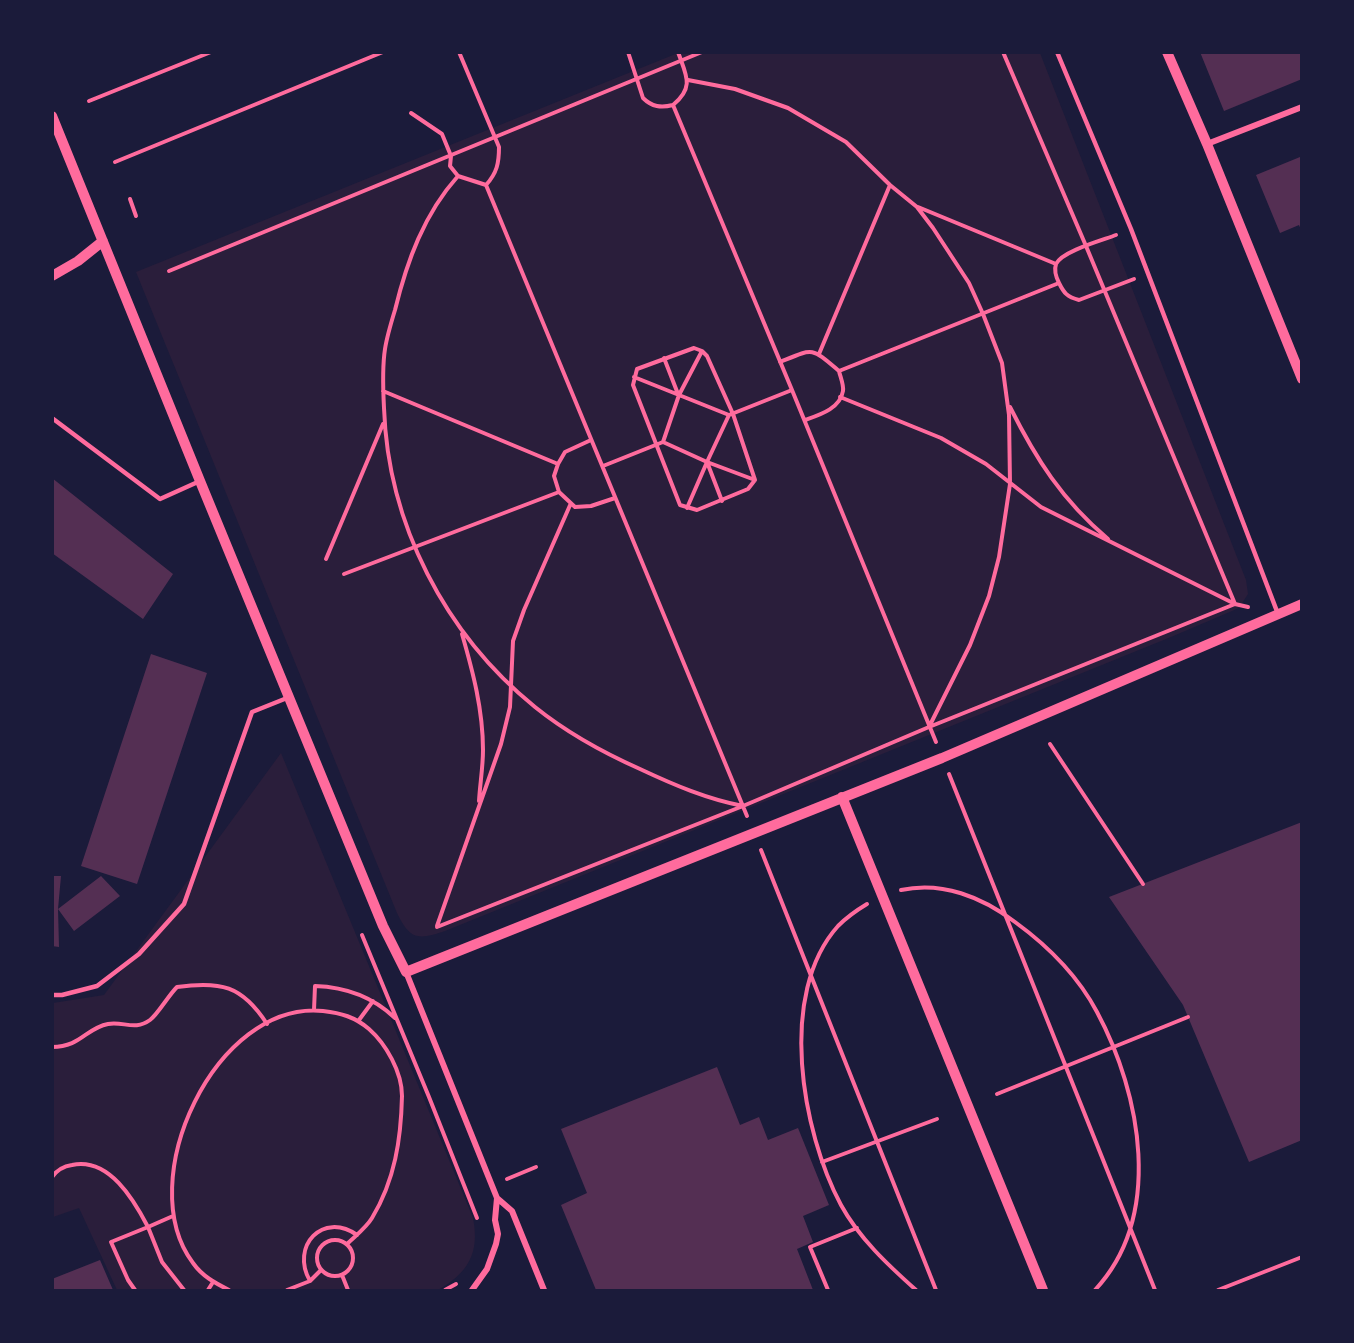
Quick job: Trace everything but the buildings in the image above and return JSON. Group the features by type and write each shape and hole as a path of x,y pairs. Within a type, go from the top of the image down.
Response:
{"street":[{"path":"1167,52 1207,144 1302,379"},
{"path":"1207,144 1302,107"},
{"path":"52,116 200,482 383,926 406,972 497,1198 496,1244 487,1269 472,1290"},
{"path":"52,276 78,261 103,241"},
{"path":"406,972 942,758 1302,604"},
{"path":"842,797 1043,1290"},
{"path":"497,1198 512,1211 544,1290"}],"lane":[{"path":"1057,52 1149,274 1278,614"},
{"path":"52,418 160,499 200,482"},
{"path":"52,995 62,995 97,986 139,954 184,904 252,712 290,697"}],"path":[{"path":"89,101 211,52"},
{"path":"114,162 383,52"},
{"path":"459,52 499,147 499,160 495,174 486,185"},
{"path":"628,52 644,98 649,104 665,107 673,105 685,92 688,80 678,52"},
{"path":"169,271 702,52"},
{"path":"1002,52 1105,291 1235,604"},
{"path":"688,80 735,89 788,108 846,142 917,207 969,283 1002,363 1008,402 1010,484 999,557 970,645 929,727"},
{"path":"673,105 805,420 1155,1290"},
{"path":"411,112 442,135 451,156 450,166 458,176 486,185 754,833 936,1290"},
{"path":"458,176 443,192 421,230 402,281 385,349 383,391 388,464 414,546 460,631 471,666 481,710 483,751 478,808"},
{"path":"819,354 890,184"},
{"path":"130,199 136,216"},
{"path":"917,207 1056,264"},
{"path":"1131,229 1063,255 1056,264 1059,283 1064,293 1078,300 1149,274"},
{"path":"839,371 1059,283"},
{"path":"694,348 702,351 707,356 731,414 755,480 748,489 697,510 680,505 633,385 637,369 694,348"},
{"path":"663,442 679,395 702,351"},
{"path":"780,362 808,351 819,354 839,371 843,390 836,405 805,420"},
{"path":"664,358 679,395"},
{"path":"634,377 731,414 792,390"},
{"path":"383,391 558,464"},
{"path":"840,397 941,438 986,464 1041,507 1084,530 1111,541 1235,604 1278,614"},
{"path":"1008,402 1045,472 1087,521 1111,541"},
{"path":"687,508 731,414"},
{"path":"326,559 384,422"},
{"path":"591,440 565,452 554,476 559,492 575,507 591,506 615,498"},
{"path":"603,466 663,442 755,480"},
{"path":"707,462 722,501"},
{"path":"344,574 559,492"},
{"path":"571,503 524,610 513,641 510,707 501,744 437,927 743,806 929,727 1235,604"},
{"path":"460,631 536,708 577,735 622,761 676,786 719,801 743,806"},
{"path":"1050,744 1143,884"},
{"path":"362,935 478,1221"},
{"path":"52,1047 63,1047 76,1043 97,1028 107,1024 134,1026 142,1024 156,1014 177,987 202,984 218,984 239,992 256,1007 267,1024"},
{"path":"314,1010 315,986 345,989 384,1007 398,1021"},
{"path":"359,1020 373,1001"},
{"path":"229,1290 213,1282 192,1263 180,1239 173,1216 174,1164 182,1132 198,1095 215,1069 237,1044 267,1024 284,1016 314,1010 337,1012 359,1020 378,1037 396,1068 402,1092 398,1151 389,1183 371,1220 347,1245"},
{"path":"997,1094 1188,1017"},
{"path":"822,1162 937,1119"},
{"path":"52,1176 67,1166 81,1163 97,1166 127,1192 148,1227 162,1262 184,1290"},
{"path":"506,1179 536,1167"},
{"path":"135,1290 111,1242 173,1216"},
{"path":"310,1281 305,1272 302,1257 306,1245 313,1236 323,1229 332,1227 341,1227 357,1235"},
{"path":"828,1290 810,1247 856,1228"},
{"path":"333,1240 342,1241 347,1245 353,1253 353,1263 349,1270 342,1275 328,1275 321,1270 316,1258 321,1246 333,1240"},
{"path":"1218,1290 1302,1257"},
{"path":"287,1290 310,1281 321,1270"},
{"path":"342,1275 348,1290"},
{"path":"208,1290 213,1282"},
{"path":"445,1290 458,1282"}],"shaded area":[{"path":"678,53 1040,53 1246,580 1248,594 1239,608 1171,637 445,931 428,936 416,936 406,928 397,913 136,272"},
{"path":"281,753 473,1218 475,1242 473,1252 464,1269 438,1290 117,1290 79,1208 53,1217 53,1003 104,995"}]}
